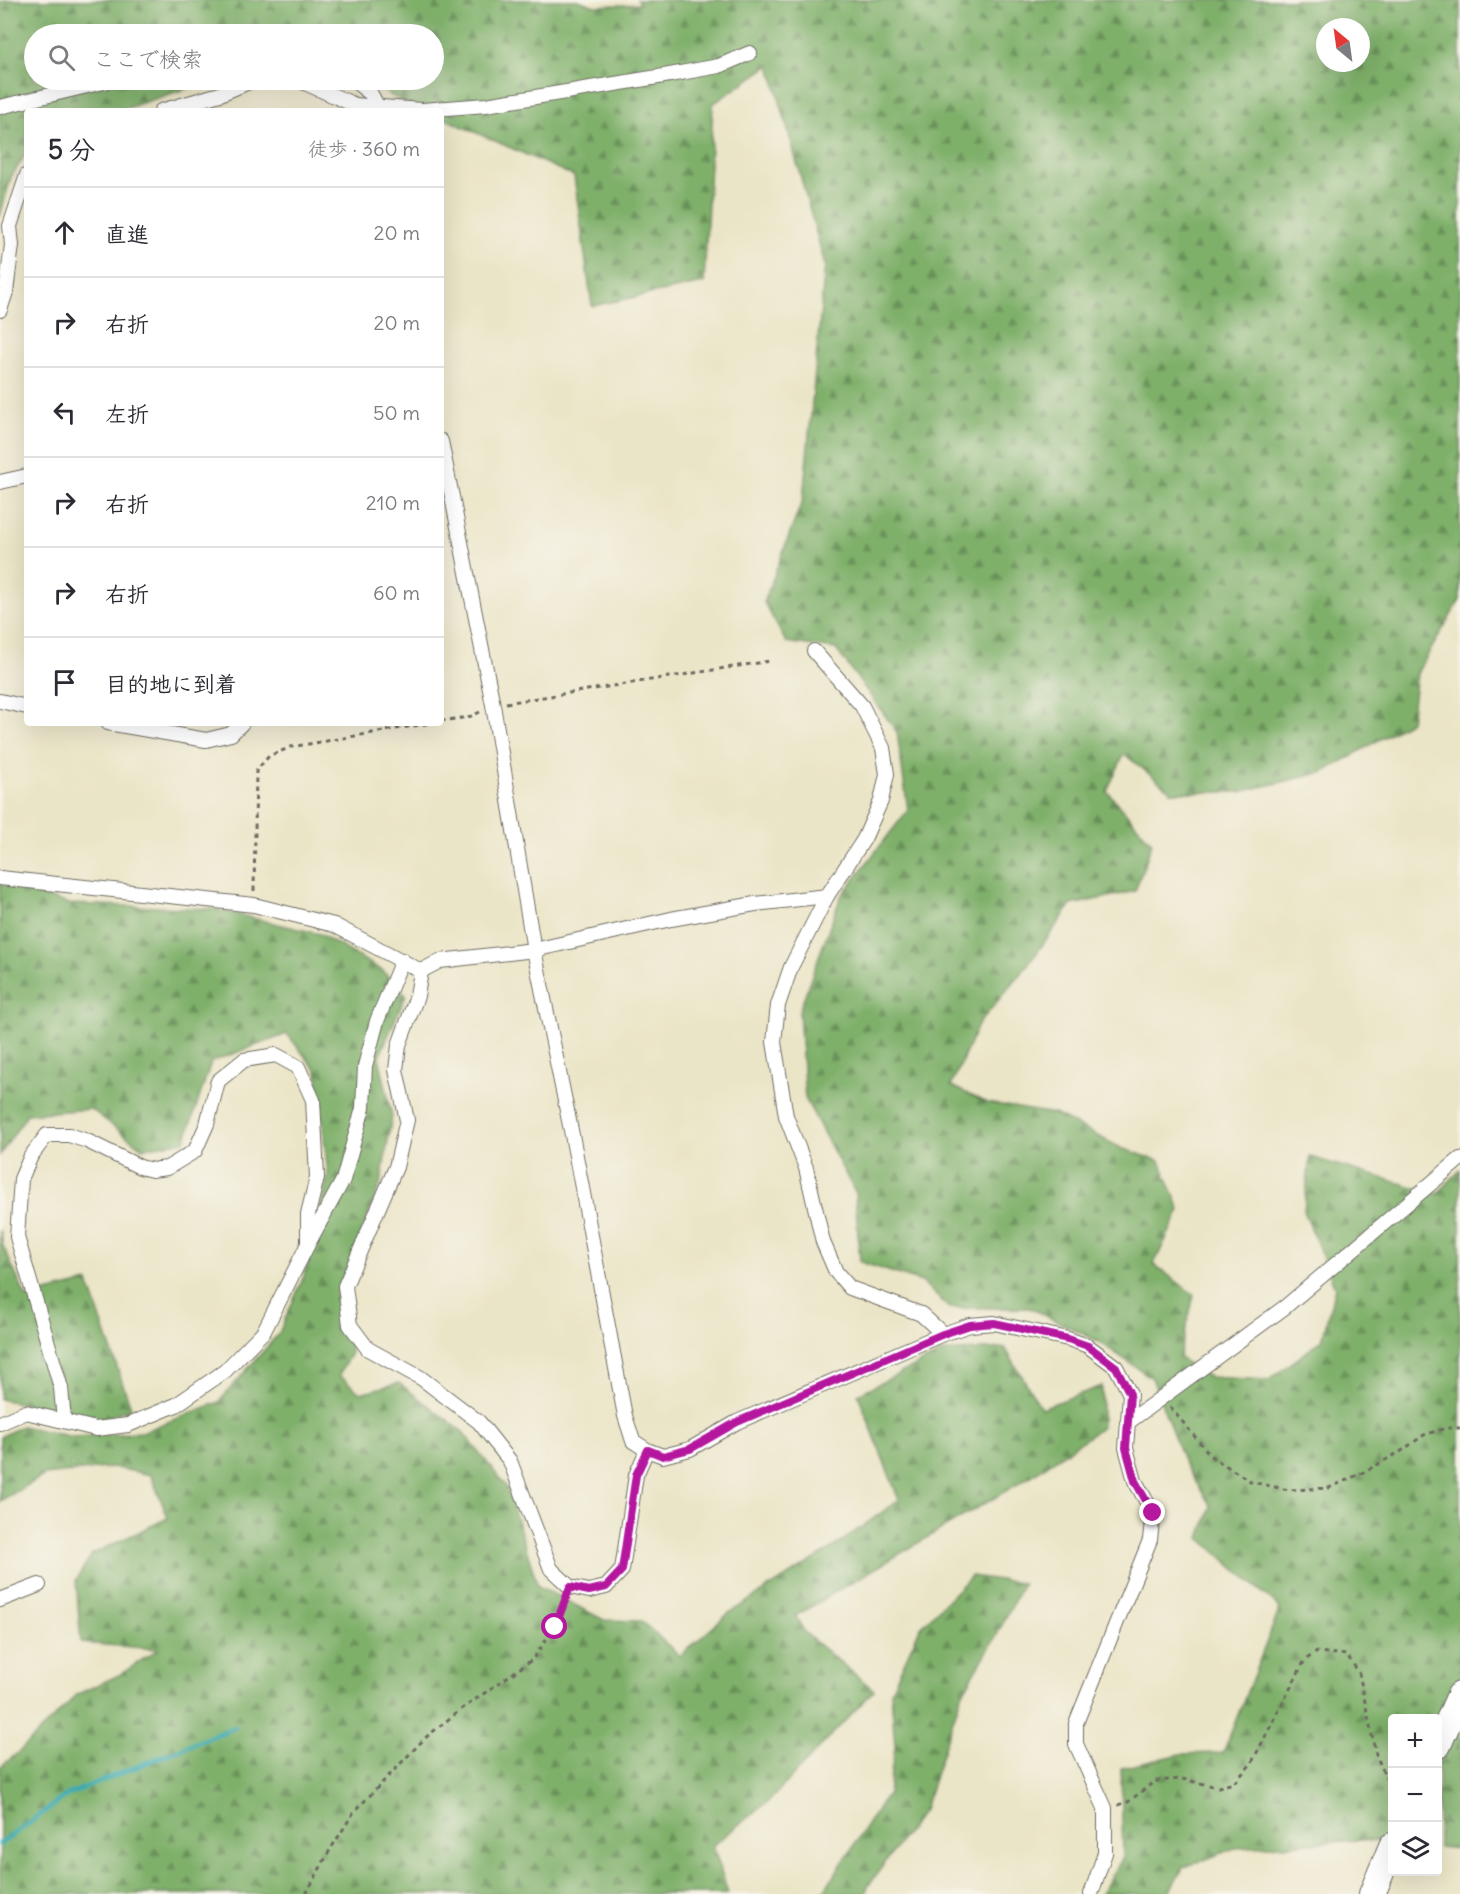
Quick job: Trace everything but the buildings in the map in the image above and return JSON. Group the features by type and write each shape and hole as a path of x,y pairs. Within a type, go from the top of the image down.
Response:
{"highway":[{"path":"1442,1734 1460,1695"},
{"path":"1372,1894 1388,1856"}],"street":[{"path":"444,109 486,105 719,66 750,53"},
{"path":"0,107 71,90"},
{"path":"171,108 230,90"},
{"path":"321,90 355,105 374,108"},
{"path":"366,90 379,108"},
{"path":"0,310 6,292 12,245 10,226 24,184"},
{"path":"444,456 494,705 534,950 625,1416 633,1441 663,1456 690,1449 737,1422 943,1334 970,1325 994,1323 1068,1339 1088,1346 1116,1367 1130,1394 1126,1448 1135,1481 1153,1513 1150,1540 1076,1723 1076,1744 1105,1808 1105,1853 1091,1894"},
{"path":"0,482 24,477"},
{"path":"814,651 862,706 883,748 887,774 881,801 864,839 827,896 791,967 778,1005 774,1042 786,1116 806,1168 822,1242 836,1272 850,1288 921,1314 943,1334"},
{"path":"0,701 24,705"},
{"path":"125,726 206,740 231,734 239,726"},
{"path":"0,878 254,905 334,925 421,971"},
{"path":"421,971 440,961 534,950 681,917 755,904 827,896"},
{"path":"0,1423 26,1412 96,1429 128,1425 176,1405 225,1371 264,1331 343,1180 363,1108 365,1066 377,1021 402,960"},
{"path":"421,971 417,996 399,1045 396,1070 407,1120 396,1167 345,1286 350,1325 368,1349 421,1378 478,1422 510,1461 551,1569 570,1587 589,1591 606,1587 622,1570 636,1475 648,1450"},
{"path":"64,1421 61,1388 17,1238 21,1179 31,1156 47,1135 69,1135 87,1141 140,1167 152,1170 167,1168 195,1151 207,1124 218,1082 244,1060 276,1055 298,1066 314,1100 317,1177 308,1214 308,1244"},
{"path":"1127,1424 1285,1307 1460,1159"},
{"path":"0,1600 39,1585"}],"path":[{"path":"444,721 469,717 494,705 770,661"},
{"path":"254,905 256,771 269,756 291,747 414,726"},
{"path":"1163,1398 1212,1457 1252,1482 1289,1490 1329,1488 1400,1452 1424,1435 1446,1428 1460,1428"},
{"path":"306,1894 354,1812 425,1738 533,1659 555,1627 570,1587"},
{"path":"1105,1808 1128,1802 1155,1781 1182,1779 1218,1787 1234,1783 1251,1764 1305,1660 1317,1652 1347,1655 1359,1673 1376,1755 1388,1782"}],"green space":[{"path":"6,0 578,0 595,6 640,4 637,0 1460,0 1460,600 1417,673 1411,721 1324,772 1240,792 1172,792 1124,754 1107,791 1152,843 1135,891 1071,905 1028,965 979,1023 951,1086 987,1103 1055,1114 1121,1148 1160,1161 1180,1210 1154,1264 1194,1295 1179,1358 1209,1377 1269,1380 1322,1340 1335,1288 1304,1211 1310,1157 1437,1194 1460,1170 1460,1849 1442,1847 1442,1714 1388,1714 1388,1843 1360,1840 1235,1848 1183,1868 1168,1894 1101,1894 1123,1858 1121,1768 1181,1754 1223,1753 1280,1608 1200,1538 1211,1506 1184,1463 1152,1378 1096,1340 1030,1308 949,1308 922,1282 860,1262 855,1192 805,1098 799,1011 841,896 908,810 897,732 836,649 786,642 764,602 803,499 825,265 770,65 713,104 704,283 592,306 574,176 444,118 444,108 421,108 402,102 382,90 444,90 444,24 24,24 24,90 182,90 127,108 24,108 24,157 11,177 0,216 0,3"},
{"path":"0,884 70,904 215,909 320,934 383,971 406,995 379,1057 392,1116 381,1182 339,1290 351,1353 339,1375 360,1393 399,1383 463,1432 506,1486 538,1586 604,1620 641,1621 680,1656 729,1613 831,1549 899,1500 858,1394 943,1352 1005,1348 1041,1408 1102,1386 1102,1427 1031,1476 795,1616 806,1634 874,1690 770,1800 713,1845 728,1894 0,1894 0,1767 20,1751 78,1694 121,1674 158,1649 81,1643 76,1580 92,1554 168,1518 151,1475 112,1467 45,1475 0,1501 0,1437 22,1426 74,1437 142,1432 219,1402 279,1333 304,1276 328,1175 317,1071 287,1034 211,1062 185,1141 142,1148 91,1109 27,1114 0,1155"},
{"path":"0,1229 3,1246 26,1297 88,1282 131,1408 97,1421 0,1399"},
{"path":"971,1576 1023,1583 996,1637 961,1696 924,1809 868,1886 865,1894 822,1894 888,1793 895,1747 891,1691 920,1628"}],"waterway":[{"path":"0,1844 67,1795 235,1727"}],"route":[{"path":"555,1627 570,1587 589,1591 606,1587 622,1570 636,1475 648,1450 663,1456 690,1449 737,1422 943,1334 970,1325 994,1323 1068,1339 1088,1346 1116,1367 1130,1394 1126,1448 1135,1481 1153,1513"}]}
